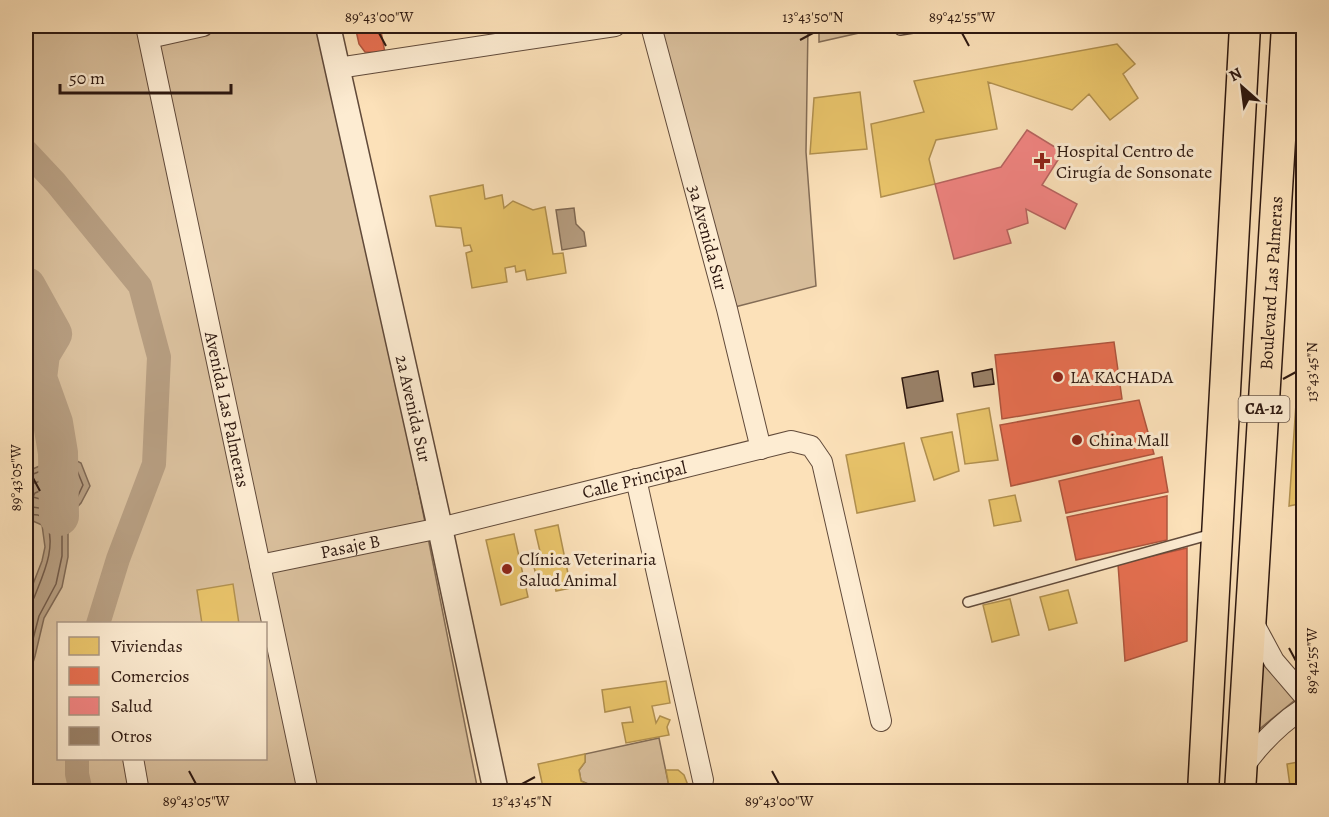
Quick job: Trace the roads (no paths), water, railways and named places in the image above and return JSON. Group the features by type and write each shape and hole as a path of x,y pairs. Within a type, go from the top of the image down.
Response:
{"main road":[{"path":"1203,792 1245,26"},
{"name":"Boulevard Las Palmeras","path":"1240,781 1287,26"}],"street":[{"path":"148,32 203,26"},
{"name":"2a Avenida Sur","path":"328,26 440,528 496,792"},
{"path":"338,68 615,26"},
{"name":"3a Avenida Sur","path":"651,26 727,309 761,449"},
{"name":"Avenida Las Palmeras","path":"148,32 308,792"},
{"name":"Calle Principal","path":"440,528 791,441 812,446 822,462 881,721"},
{"path":"636,479 703,780"},
{"name":"Pasaje B","path":"260,565 440,528"},
{"path":"1250,615 1274,661 1304,696"},
{"path":"1240,781 1254,752 1272,733 1304,708"},
{"path":"133,760 139,792"}],"lane":[{"path":"900,30 925,26"},
{"path":"968,602 1217,532"}],"water":[{"path":"574,208 576,224 584,232 586,246 562,250 556,210"},
{"path":"73,459 81,463 90,486 81,503 68,517 68,557 62,587 44,618 26,685 26,602 45,547 42,525 26,518 26,472 46,463"}],"waterway":[{"path":"26,151 56,183 140,286 159,357 154,464 118,559 99,622"},
{"path":"26,287 52,334 40,354 37,378 53,423 58,453 59,516"},
{"path":"77,760 81,792"}],"place":[{"name":"Hospital Centro de Cirugía de Sonsonate","path":"1042,161"},
{"name":"LA KACHADA","path":"1058,377"},
{"name":"China Mall","path":"1077,440"},
{"name":"Clínica Veterinaria Salud Animal","path":"507,569"}]}
